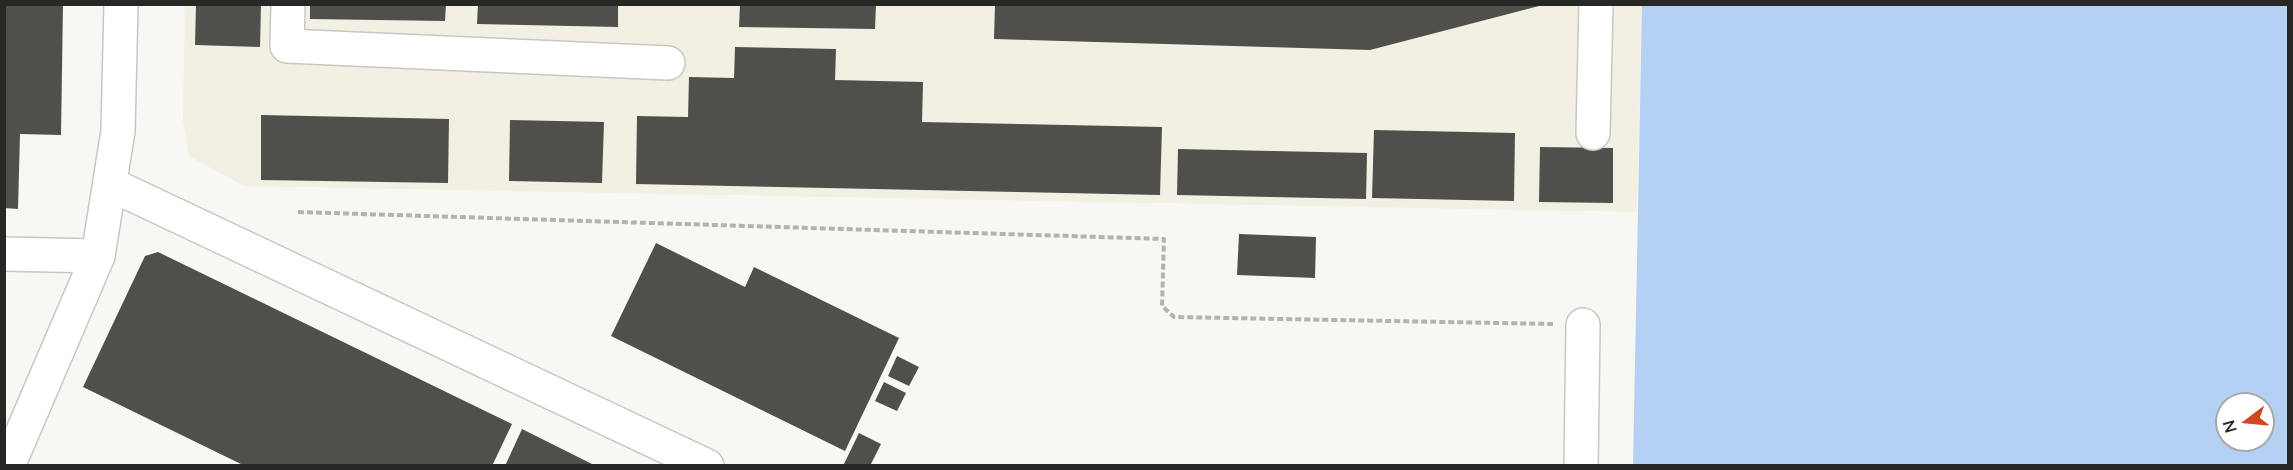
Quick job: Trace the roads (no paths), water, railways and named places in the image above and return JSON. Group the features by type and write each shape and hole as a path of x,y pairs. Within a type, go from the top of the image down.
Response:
{"street":[{"path":"8,465 98,256 118,131 121,4"},
{"path":"288,4 287,46 668,63"},
{"path":"1593,133 1596,4"},
{"path":"110,184 707,465"},
{"path":"4,254 98,256"},
{"path":"1581,465 1583,325"}],"water":[{"path":"1642,5 2288,5 2288,465 1633,465"}]}
